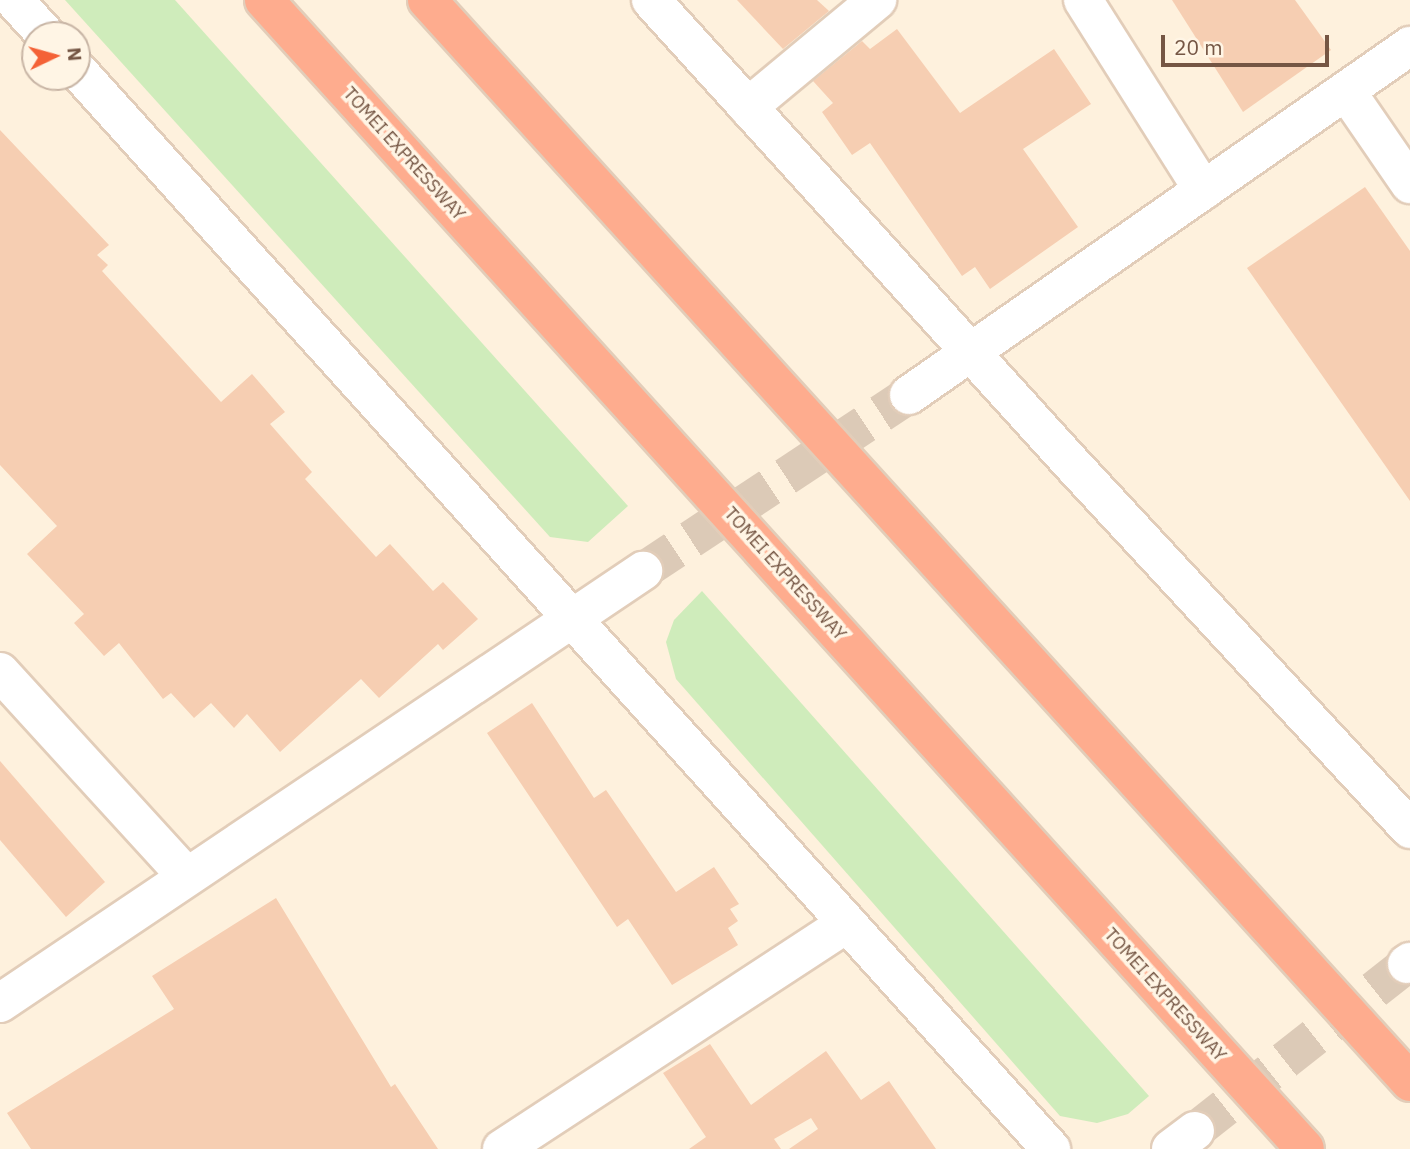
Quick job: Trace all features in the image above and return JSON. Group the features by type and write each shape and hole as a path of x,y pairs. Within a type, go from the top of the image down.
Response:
{"highway":[{"name":"TOMEI EXPRESSWAY","path":"264,0 1305,1149"},
{"path":"428,0 1410,1082"}],"street":[{"path":"14,0 33,21"},
{"path":"651,0 1410,829"},
{"path":"748,107 877,0"},
{"path":"1083,0 1203,190"},
{"path":"909,395 1410,46"},
{"path":"91,85 1051,1149"},
{"path":"1346,91 1410,184"},
{"path":"0,1003 643,570"},
{"path":"0,672 187,877"},
{"path":"502,1149 847,923"}],"green space":[{"path":"65,0 175,0 628,506 588,542 550,537 91,29 91,21 84,21"},
{"path":"702,591 1149,1096 1128,1114 1097,1123 1060,1116 676,679 666,642 674,620"}],"building":[{"path":"737,0 817,0 829,11 783,49"},
{"path":"1172,0 1295,0 1331,50 1243,112"},
{"path":"897,29 960,113 1054,49 1091,104 1023,149 1078,227 990,289 975,267 962,276 870,143 852,155 822,112 833,103 813,81 862,41 870,49"},
{"path":"0,130 109,245 97,255 108,265 102,271 221,402 252,374 285,412 270,424 312,472 305,479 376,557 390,544 433,591 443,582 478,619 443,650 438,644 379,698 361,679 280,752 247,714 234,728 211,703 194,718 171,693 163,699 119,643 104,656 74,623 84,614 27,554 57,526 0,465"},
{"path":"1365,187 1410,251 1410,501 1247,268"},
{"path":"532,703 594,798 606,790 676,892 714,867 739,904 730,909 738,921 728,928 738,945 672,985 628,919 617,927 487,733"},
{"path":"0,761 105,882 66,917 0,840"},
{"path":"276,898 391,1087 395,1084 438,1149 31,1149 7,1113 174,1009 152,976"},
{"path":"710,1044 751,1105 826,1051 861,1100 889,1081 936,1149 789,1149 818,1129 811,1118 774,1139 781,1149 689,1149 706,1137 663,1073"}],"tunnel":[{"path":"643,571 909,395"},
{"path":"1195,1131 1407,964"}]}
